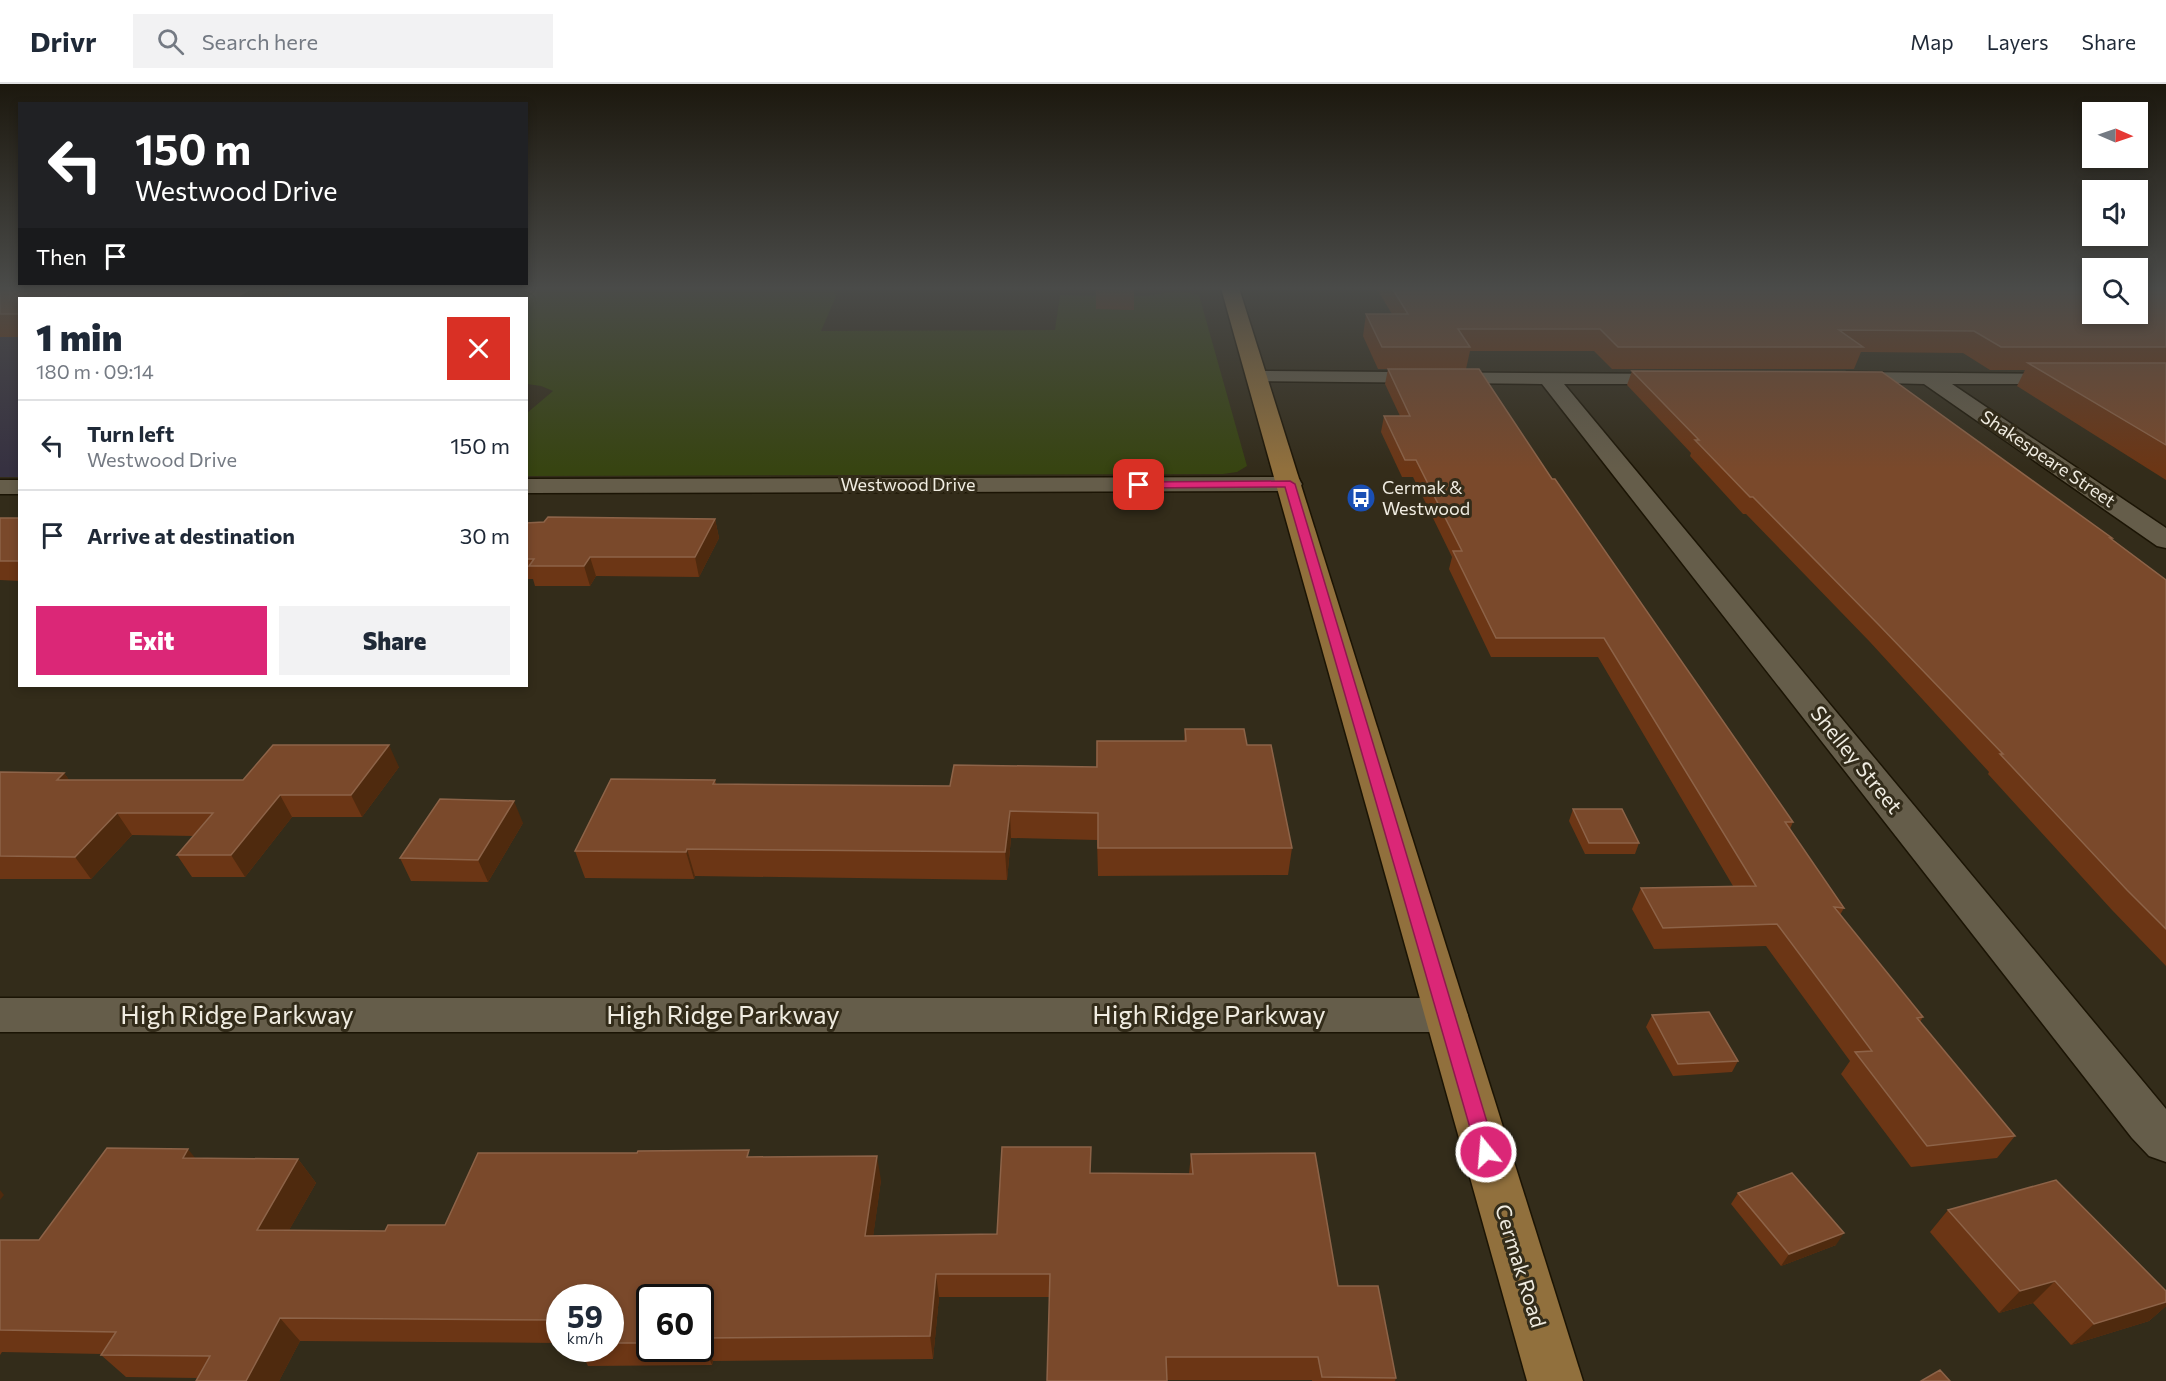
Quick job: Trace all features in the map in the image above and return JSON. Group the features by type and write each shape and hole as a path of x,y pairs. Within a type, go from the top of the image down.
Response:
{"main road":[{"name":"Cermak Road","path":"1248,349 1555,1381"}],"street":[{"path":"1257,377 1689,378"},
{"name":"Shelley Street","path":"1548,378 2149,1123 2166,1141"},
{"path":"1828,378 2083,378"},
{"name":"Shakespeare Street","path":"1929,378 2166,540"},
{"name":"Westwood Drive","path":"528,486 1290,484"},
{"path":"0,487 18,487"},
{"name":"High Ridge Parkway","path":"0,1015 1446,1015"}],"shaded area":[{"path":"0,349 18,349 18,477 0,477"}],"green space":[{"path":"528,349 1214,349 1247,466 1237,472 1223,474 528,476 528,412 553,391 528,384"}],"building":[{"path":"2028,363 2166,363 2166,445"},
{"path":"1388,369 1479,369 1552,479 1555,479 1793,822 1785,822 1844,908 1834,907 1923,1017 1917,1018 2015,1136 1927,1146 1855,1052 1872,1051 1777,924 1663,928 1641,888 1756,886 1604,638 1496,638 1453,551 1462,551 1416,460 1405,460 1384,416 1410,416"},
{"path":"1632,371 1882,372 2112,538 2110,538 2166,580 2166,929 2000,754 2003,754 1753,497 1750,497"},
{"path":"548,517 715,519 695,557 590,557 584,566 529,566 534,559 528,559 528,523 544,522"},
{"path":"0,518 18,518 18,561 0,561"},
{"path":"1185,729 1244,729 1247,745 1271,745 1292,848 1098,848 1098,813 1010,811 1005,852 687,849 686,852 575,851 611,779 715,780 713,784 950,786 954,765 1097,767 1097,741 1186,741"},
{"path":"273,745 389,745 351,795 280,795 231,855 177,855 213,813 117,813 75,857 0,856 0,772 64,773 57,780 243,780"},
{"path":"440,799 514,801 478,860 400,858"},
{"path":"1573,809 1622,809 1639,843 1589,843"},
{"path":"1709,1012 1738,1061 1678,1064 1652,1015"},
{"path":"1002,1147 1091,1147 1090,1173 1193,1174 1191,1154 1315,1153 1338,1286 1378,1286 1396,1378 1322,1377 1318,1357 1166,1357 1167,1381 1047,1381 1050,1274 936,1274 930,1336 714,1338 714,1284 636,1284 636,1343 624,1343 624,1284 546,1284 546,1320 280,1318 246,1381 196,1381 210,1356 101,1355 116,1332 0,1330 0,1240 39,1240 107,1148 188,1149 183,1158 298,1159 257,1230 385,1231 388,1225 445,1225 478,1153 749,1150 747,1157 877,1156 865,1236 997,1234"},
{"path":"1792,1173 1844,1233 1789,1254 1738,1193"},
{"path":"2056,1180 2166,1291 2166,1302 2094,1324 2055,1281 2020,1291 1948,1210"},
{"path":"1940,1370 1950,1381 1921,1381"}],"place":[{"name":"Cermak & Westwood","path":"1361,498"}],"route":[{"path":"1139,485 1290,484 1486,1152"}]}
